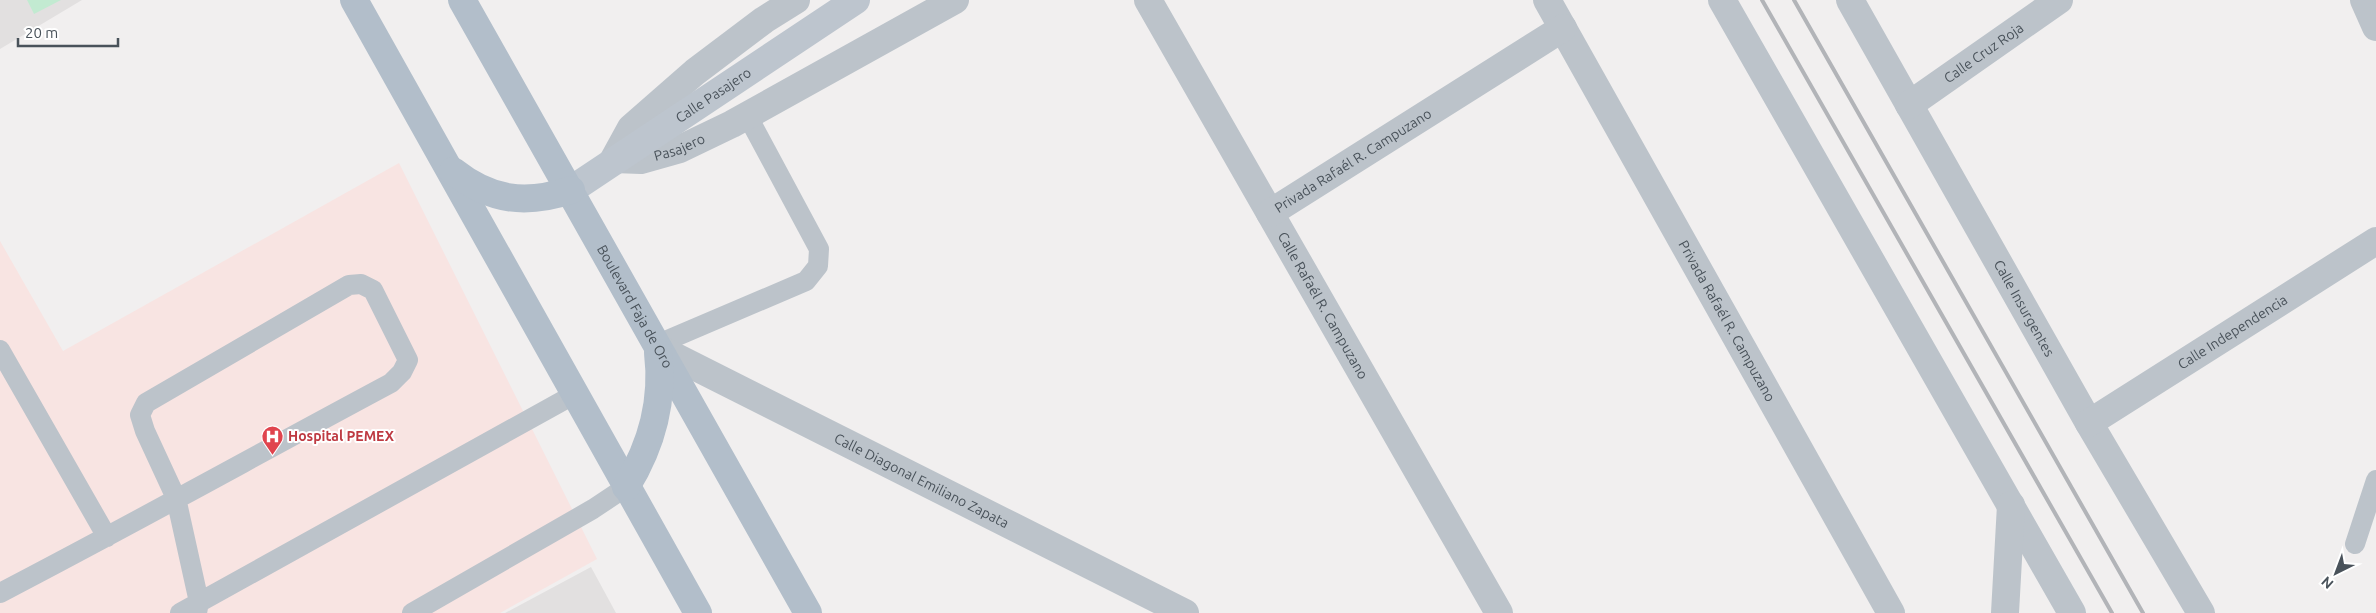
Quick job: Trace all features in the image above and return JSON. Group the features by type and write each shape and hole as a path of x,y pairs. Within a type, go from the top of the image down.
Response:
{"main road":[{"path":"354,0 698,613"},
{"name":"Boulevard Faja de Oro","path":"462,0 571,190 657,347 808,613"},
{"path":"450,169 467,182 486,192 507,198 529,200 550,197 571,190"},
{"path":"626,487 649,444 656,420 661,372 657,347"}],"street":[{"path":"614,159 631,128 695,72 764,20 796,0"},
{"name":"Calle Pasajero","path":"571,190 614,159 856,0"},
{"name":"Pasajero","path":"614,159 641,160 680,149 747,115 955,0"},
{"name":"Calle Rafaél R. Campuzano","path":"1148,0 1499,613"},
{"name":"Privada Rafaél R. Campuzano","path":"1547,0 1891,613"},
{"path":"1722,0 2011,505 2062,610"},
{"name":"Calle Insurgentes","path":"1850,0 2089,423 2201,613"},
{"name":"Calle Cruz Roja","path":"1909,105 2059,0"},
{"path":"2364,0 2376,27"},
{"name":"Privada Rafaél R. Campuzano","path":"1270,213 1563,28"},
{"name":"Calle Independencia","path":"2089,423 2376,241"},
{"name":"Calle Diagonal Emiliano Zapata","path":"657,347 1185,613"},
{"path":"2005,613 2011,505"}],"lane":[{"path":"657,347 806,282 818,266 819,249 747,115"},
{"path":"0,593 107,537 176,498 391,383 402,372 408,360 373,290 361,284 348,285 146,403 140,415 145,431 176,498 198,608"},
{"path":"0,350 107,537"},
{"path":"180,613 198,608 575,394"},
{"path":"2355,544 2376,480"},
{"path":"412,613 593,509 626,487"}],"shaded area":[{"path":"0,0 82,0 0,49"},
{"name":"Hospital PEMEX","path":"399,163 597,559 500,613 0,613 0,241 63,351"},
{"path":"591,567 616,613 505,613"}],"green space":[{"path":"27,0 61,0 34,14"}],"railway":[{"path":"1762,0 2112,613"},
{"path":"1794,0 2143,613"}],"place":[{"name":"Hospital PEMEX","path":"272,455"}]}
